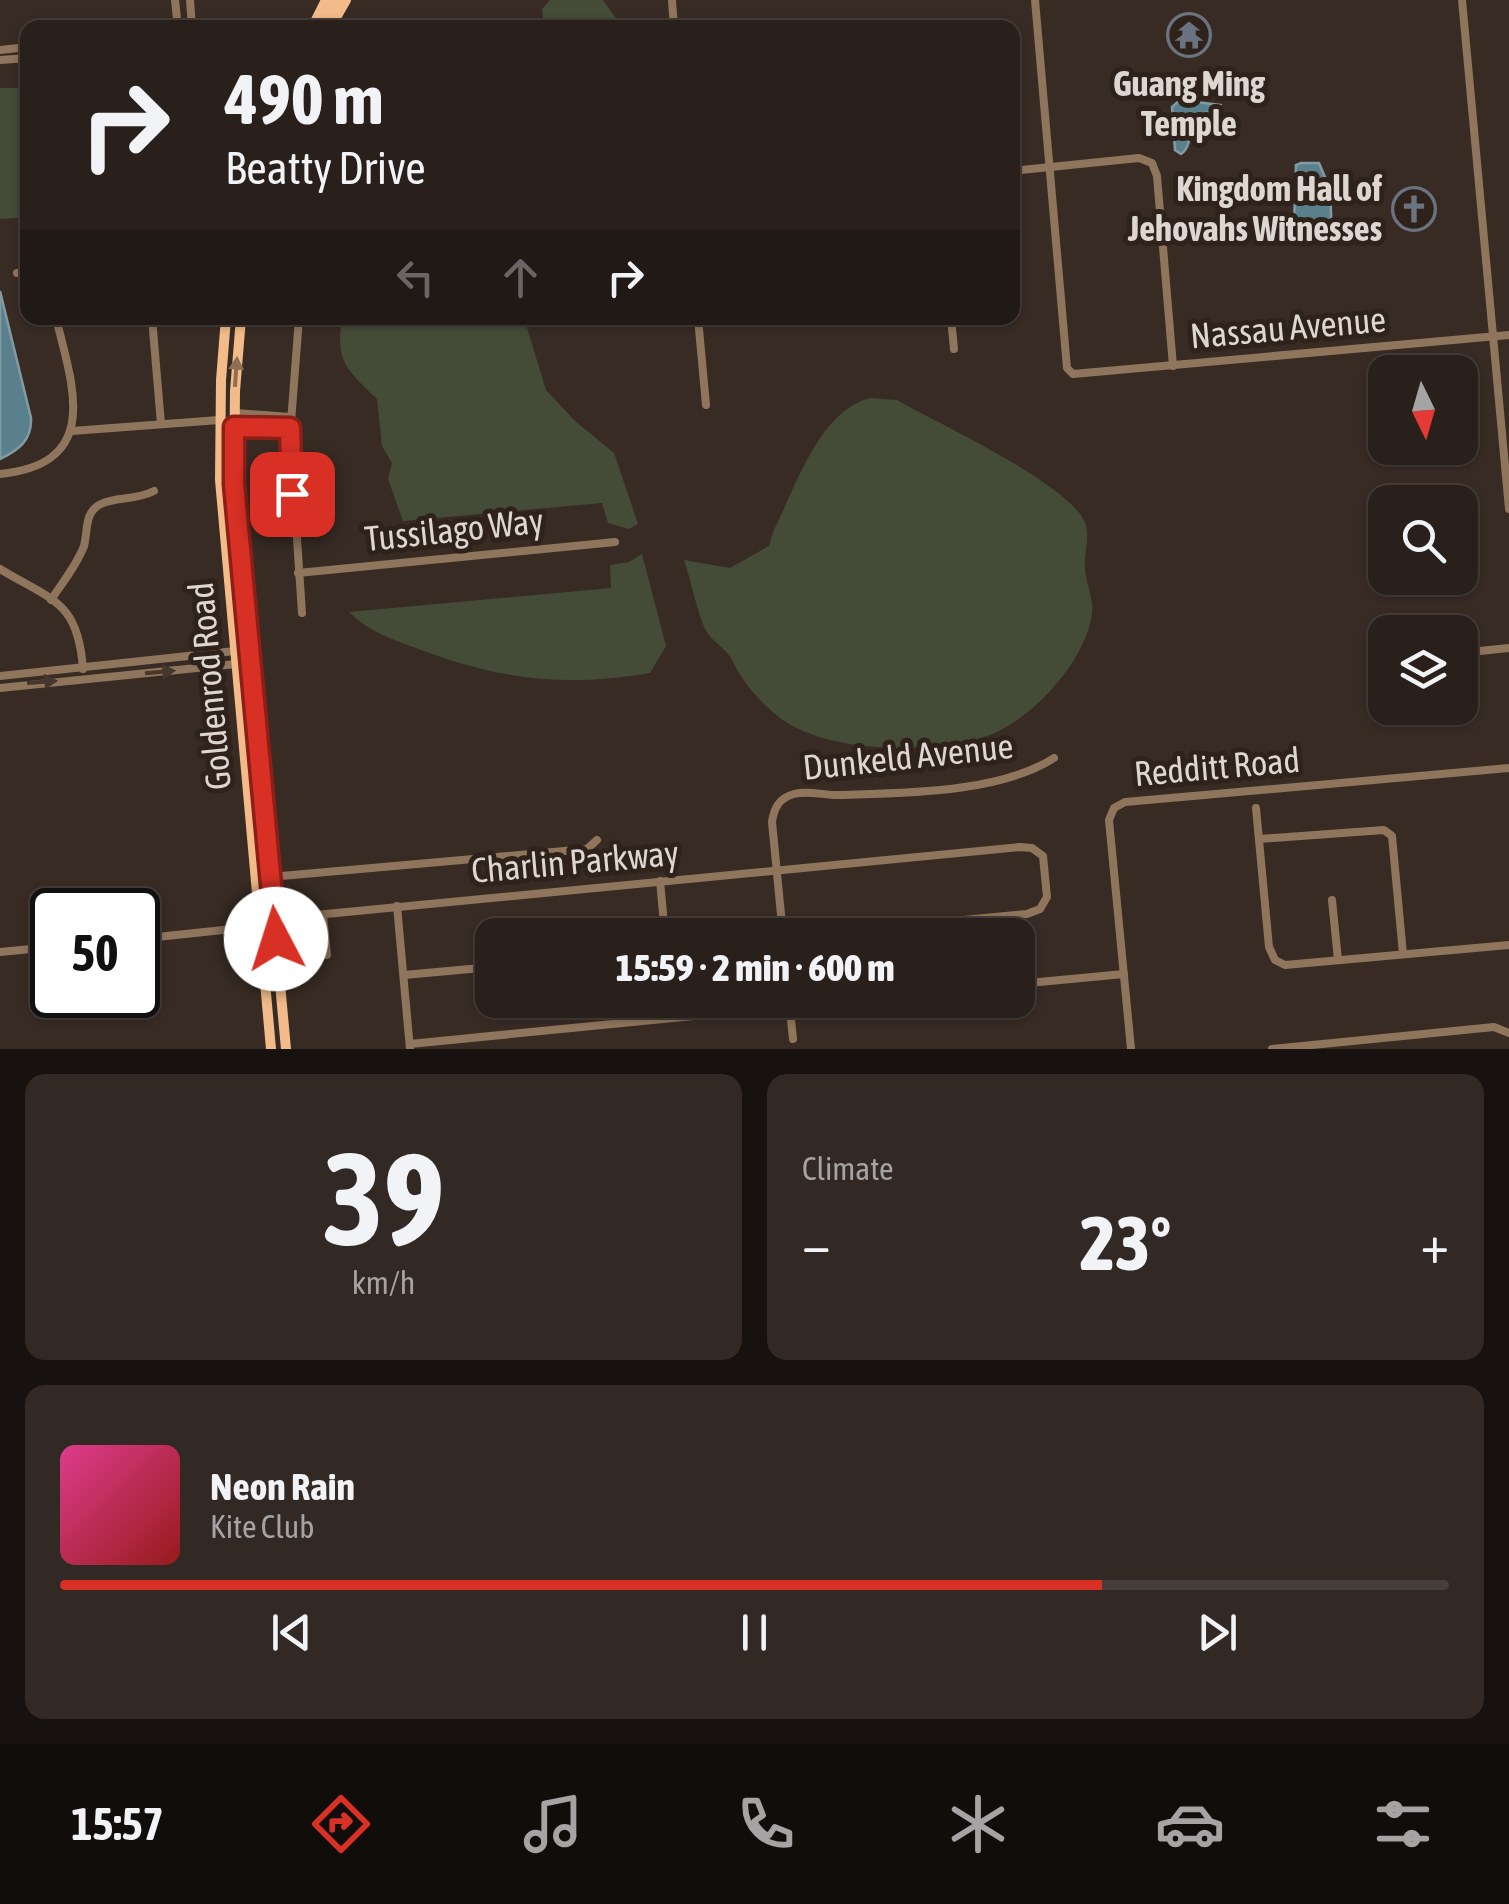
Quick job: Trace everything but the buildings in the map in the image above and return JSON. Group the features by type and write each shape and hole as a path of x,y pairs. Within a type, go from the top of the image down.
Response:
{"main road":[{"name":"Goldenrod Road","path":"226,325 219,420 223,525 271,1049"},
{"name":"Goldenrod Road","path":"240,325 234,484 286,1049"},
{"path":"223,525 232,548 240,645 250,656"},
{"path":"235,652 246,661 253,687"}],"street":[{"path":"1035,0 1049,168"},
{"path":"1462,0 1509,509"},
{"path":"1020,170 1139,158 1152,163 1157,176 1173,366"},
{"name":"Nassau Avenue","path":"1049,168 1067,368 1072,374 1509,335"},
{"path":"0,474 42,464 58,452 72,432 76,406 58,325"},
{"path":"153,325 162,424"},
{"path":"297,325 290,428 302,613"},
{"path":"699,325 706,405"},
{"path":"952,325 954,349"},
{"path":"234,413 290,417"},
{"path":"267,427 268,415"},
{"path":"72,432 219,420"},
{"path":"234,427 290,428"},
{"path":"52,600 83,549 88,521 95,508 108,502 138,499 154,490"},
{"name":"Tussilago Way","path":"298,573 615,542"},
{"path":"0,569 52,600 75,622 84,679"},
{"path":"1478,651 1509,648"},
{"path":"0,676 235,652"},
{"path":"0,688 236,664"},
{"name":"Dunkeld Avenue","path":"781,918 772,822 773,811 792,794 836,796 984,784 1031,772 1054,758"},
{"name":"Redditt Road","path":"1131,1049 1109,820 1118,804 1509,768"},
{"path":"1256,808 1269,947 1275,960 1284,965 1509,945"},
{"path":"1258,839 1384,830 1392,836 1403,954"},
{"path":"270,877 587,849 597,840"},
{"name":"Charlin Parkway","path":"160,937 397,906 1020,847 1032,848 1043,856 1047,897 1040,910 986,918"},
{"path":"660,881 663,918"},
{"path":"1332,900 1338,960"},
{"path":"397,906 410,1046 673,1018"},
{"path":"323,914 327,956"},
{"path":"0,952 30,949"},
{"path":"404,975 475,969"},
{"path":"1035,982 1124,974"},
{"path":"791,1018 793,1038"},
{"path":"1272,1049 1494,1028 1509,1034"}],"green space":[{"path":"550,0 603,0 617,20 543,20 542,9"},
{"path":"0,88 20,88 20,218 0,219"},
{"path":"341,325 526,325 546,390 575,421 614,453 638,524 629,529 608,523 602,503 403,521 388,479 392,463 382,446 377,399 346,364"},
{"path":"870,398 897,400 1025,470 1069,502 1085,523 1085,569 1092,614 1079,651 1038,703 987,736 910,748 852,744 800,730 780,718 753,692 728,654 709,635 701,618 684,560 730,568 769,546 800,473 823,434 852,406"},
{"path":"642,554 666,646 650,673 560,680 503,673 446,659 397,641 372,630 349,612 611,588 610,565 629,562"}],"water":[{"path":"1180,100 1220,105 1215,111 1195,115 1181,154 1175,150 1172,107"},
{"path":"1319,163 1330,189 1332,236 1303,234 1294,225 1296,165"},
{"path":"0,291 31,418 23,443 0,459"}],"place":[{"name":"Guang Ming Temple","path":"1189,35"},
{"name":"Kingdom Hall of Jehovahs Witnesses","path":"1414,209"}],"route":[{"path":"276,939 234,484 234,427 290,428 292,494"}]}
